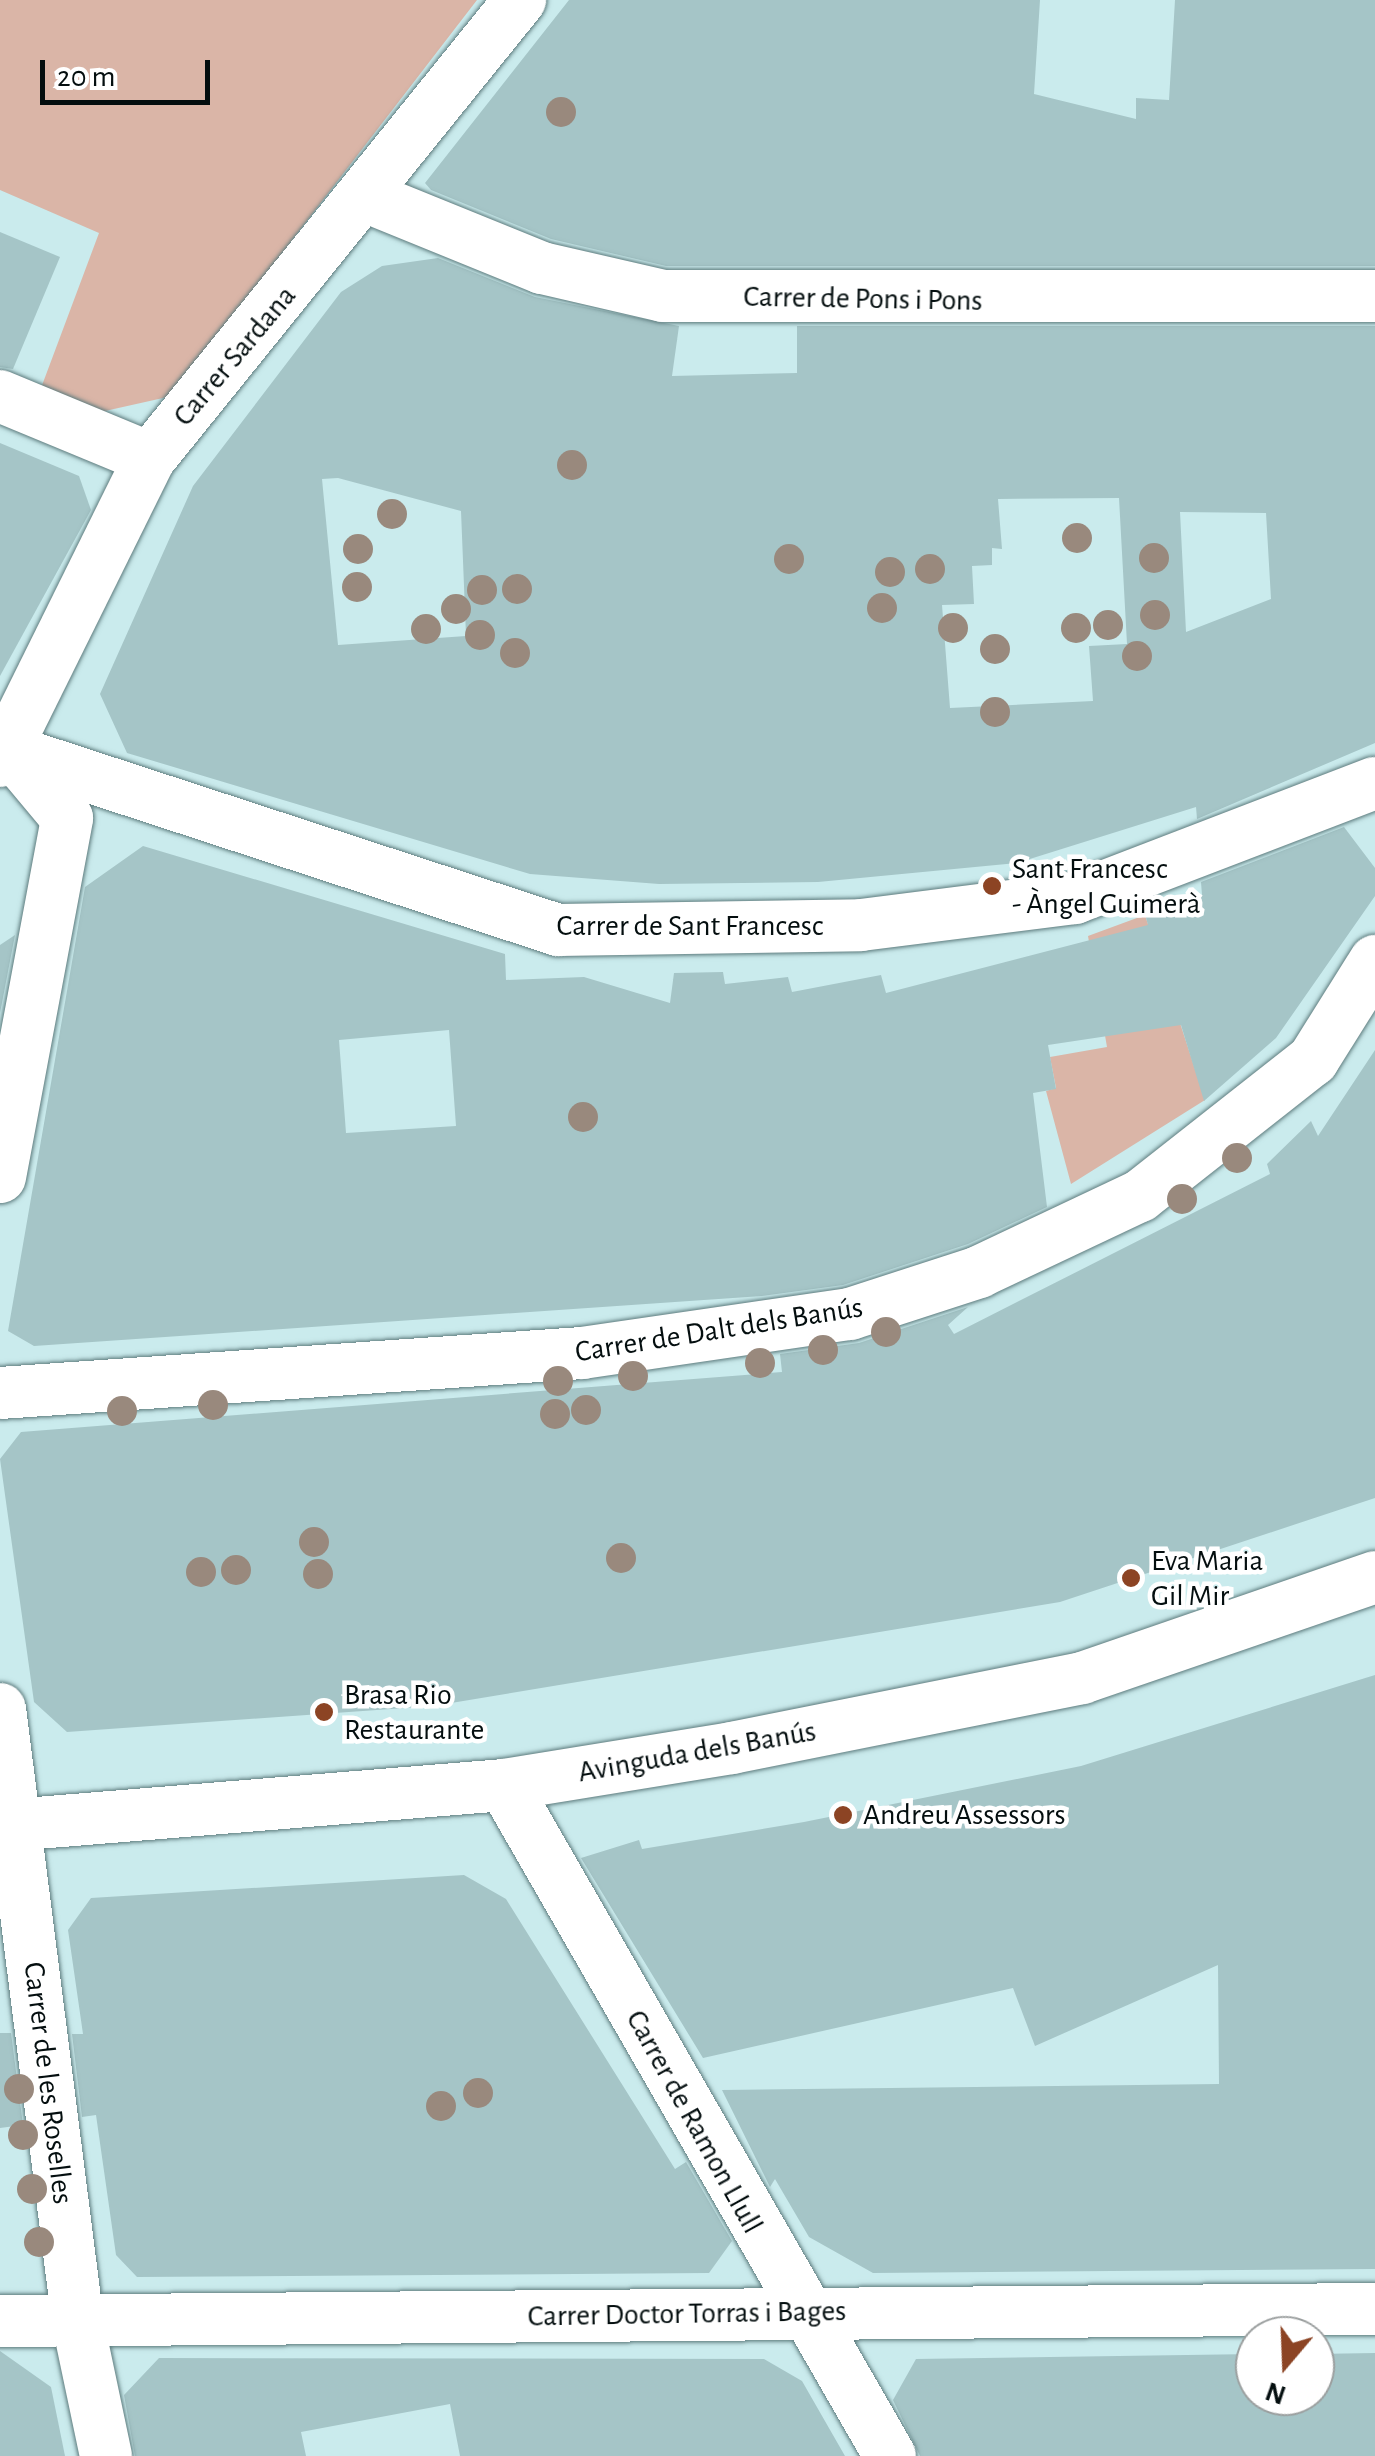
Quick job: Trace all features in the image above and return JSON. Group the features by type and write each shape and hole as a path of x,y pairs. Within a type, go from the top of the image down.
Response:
{"street":[{"name":"Carrer Sardana","path":"5,756 150,458 368,197 520,0"},
{"name":"Carrer de Pons i Pons","path":"368,197 542,268 663,296 1375,296"},
{"path":"0,396 150,458"},
{"path":"0,1177 68,818 5,756"},
{"name":"Carrer de Sant Francesc","path":"5,756 558,930 861,926 1075,898 1375,783"},
{"name":"Carrer de Dalt dels Banús","path":"0,1393 582,1353 850,1314 979,1272 1140,1196 1313,1060 1375,962"},
{"name":"Avinguda dels Banús","path":"7,1825 504,1784 1082,1678 1375,1577"},
{"name":"Carrer de les Roselles","path":"0,1709 7,1825 78,2323 106,2456"},
{"name":"Carrer de Ramon Llull","path":"504,1784 803,2311 890,2456"},
{"name":"Carrer Doctor Torras i Bages","path":"0,2321 803,2311 1375,2310"}],"shaded area":[{"path":"0,0 477,0 172,396 96,413 41,388 99,233 0,190"},
{"path":"1145,915 1205,1100 1071,1184 1046,1091 1056,1088 1050,1057 1107,1047 1088,936"}],"building":[{"path":"569,0 1040,0 1034,94 1136,119 1136,98 1169,100 1175,0 1375,0 1375,266 666,266 551,239 431,190 425,183"},
{"path":"0,232 60,257 13,369 0,367"},
{"path":"438,258 535,297 679,326 672,376 797,373 797,326 1375,326 1375,743 1197,819 1196,807 1017,863 818,882 659,884 530,874 127,753 100,694 193,486 341,292 382,266","holes":["338,478 461,511 466,636 338,645 322,479","1119,498 1127,644 1089,646 1093,701 950,708 942,605 974,604 972,566 992,565 992,548 1002,549 998,499","1180,512 1266,513 1271,599 1186,632"]},
{"path":"0,443 79,476 91,510 0,676"},
{"path":"1344,827 1375,868 1375,896 1276,1038 1204,1101 1181,1025 1048,1045 1056,1089 1033,1093 1047,1207 968,1244 843,1285 762,1296 34,1346 8,1331 85,887 143,846 505,954 506,980 584,977 670,1003 674,973 723,972 725,984 788,977 792,992 881,975 886,993 1148,925 1145,914 1202,895 1201,882","holes":["449,1030 456,1126 346,1133 339,1040"]},
{"path":"15,935 0,1013 0,945"},
{"path":"1375,1050 1375,1498 1060,1602 433,1706 67,1732 34,1702 0,1459 21,1432 782,1372 780,1354 859,1343 968,1307 948,1325 954,1334 1270,1174 1267,1164 1311,1121 1318,1136"},
{"path":"1375,1675 1375,2269 873,2273 809,2237 775,2179 770,2187 722,2090 1219,2084 1218,1965 1035,2046 1013,1988 703,2058 581,1858 639,1840 642,1849 804,1822 1081,1766"},
{"path":"464,1875 506,1899 675,2169 686,2162 732,2241 709,2273 137,2277 116,2255 96,2115 82,2117 72,2034 83,2034 68,1930 91,1898"},
{"path":"0,2033 11,2033 23,2125 0,2128"},
{"path":"0,2351 51,2387 65,2456 0,2456"},
{"path":"1375,2353 1375,2456 920,2456 893,2400 916,2359 1235,2354 1235,2416 1335,2416 1335,2354"},
{"path":"159,2358 764,2359 802,2381 845,2456 460,2456 450,2404 301,2432 306,2456 135,2456 124,2395"}],"place":[{"name":"Sant Francesc - Àngel Guimerà","path":"992,886"},
{"name":"Eva Maria Gil Mir","path":"1131,1578"},
{"name":"Brasa Rio Restaurante","path":"324,1712"},
{"name":"Andreu Assessors","path":"843,1815"}]}
